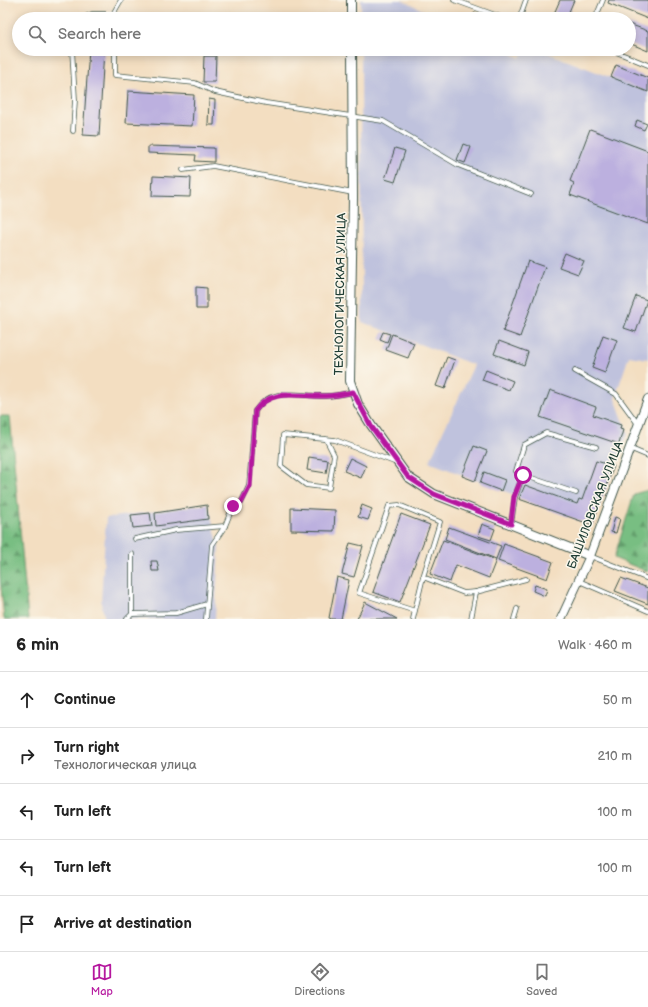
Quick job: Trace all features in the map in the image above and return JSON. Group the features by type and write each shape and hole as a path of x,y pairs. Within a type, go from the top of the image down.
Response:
{"street":[{"path":"351,0 351,12"},
{"name":"ТЕХНОЛОГИЧЕСКАЯ УЛИЦА","path":"352,56 353,193 350,381 353,392 371,426 408,477 434,494 590,556"},
{"name":"БАШИЛОВСКАЯ УЛИЦА","path":"561,619 590,556 648,399"}],"lane":[{"path":"114,12 121,0"},
{"path":"454,0 484,12"},
{"path":"522,12 526,0"},
{"path":"598,12 603,0"},
{"path":"72,56 75,100 73,131"},
{"path":"114,56 115,75 195,83 215,92 266,103 352,115 383,121 458,165 531,194"},
{"path":"626,56 648,65"},
{"path":"183,170 213,166 353,193"},
{"path":"575,371 616,394 638,424"},
{"path":"206,619 212,545 225,526 233,506 241,503 250,486 255,411 267,398 278,395 326,396 353,392"},
{"path":"576,493 523,475 516,471 524,446 546,433 596,447"},
{"path":"326,439 334,455 329,488 306,486 281,466 283,435 326,439 335,440 397,463"},
{"path":"629,448 648,456"},
{"path":"511,524 514,497 523,475"},
{"path":"413,619 423,577 440,522 399,505 389,506 359,593 415,610"},
{"path":"135,539 176,530 225,526"},
{"path":"132,554 132,614"},
{"name":"ТЕХНОЛОГИЧЕСКАЯ УЛИЦА","path":"590,556 648,579"},
{"path":"423,577 464,593 476,592 526,579"},
{"path":"579,581 648,611"},
{"path":"471,619 476,592"},
{"path":"127,619 132,614 176,613 207,604"},
{"path":"514,619 517,609"}],"shaded area":[{"path":"361,0 402,0 427,12 361,12"},
{"path":"361,56 516,56 520,58 521,56 555,56 648,92 648,359 629,356 615,398 628,433 592,525 429,462 474,365 362,322"},
{"path":"208,504 219,547 215,619 105,619 101,603 106,518"}],"green space":[{"path":"0,416 10,416 28,619 4,619 0,576"},
{"path":"648,490 648,572 614,558 634,494"}],"building":[{"path":"560,0 574,0 569,12 555,12"},
{"path":"609,0 648,0 648,19 636,14 636,12 630,12 608,3"},
{"path":"636,27 648,31 648,51 636,46"},
{"path":"89,56 104,56 99,136 83,135"},
{"path":"204,56 216,56 215,82 203,82"},
{"path":"616,65 648,78 648,92 611,77"},
{"path":"128,91 194,95 192,126 126,123"},
{"path":"209,99 215,100 214,125 208,125"},
{"path":"637,120 647,124 644,130 635,126"},
{"path":"590,129 648,151 648,224 570,195 574,183 570,181"},
{"path":"463,144 471,147 465,163 457,160"},
{"path":"148,146 214,148 214,162 195,161 196,155 148,153"},
{"path":"395,148 405,151 395,182 385,179"},
{"path":"153,176 191,178 190,197 152,196"},
{"path":"565,253 584,261 578,274 559,267"},
{"path":"528,261 545,267 520,337 503,331"},
{"path":"196,287 207,288 207,309 196,309"},
{"path":"636,296 647,300 636,332 624,328"},
{"path":"383,332 390,334 387,342 380,339"},
{"path":"392,334 414,343 408,358 386,350"},
{"path":"603,335 617,340 605,373 592,368"},
{"path":"499,341 528,352 524,365 494,354"},
{"path":"447,357 455,360 445,389 436,386"},
{"path":"486,370 513,381 509,390 482,380"},
{"path":"550,390 596,407 593,415 621,425 620,429 623,430 619,444 540,417"},
{"path":"474,446 487,451 475,481 462,476"},
{"path":"309,457 328,460 326,473 307,470"},
{"path":"350,458 366,466 361,478 344,471"},
{"path":"596,461 614,466 592,525 519,499 525,485 577,504 579,499 582,500"},
{"path":"484,472 505,480 501,491 480,483"},
{"path":"207,505 208,519 156,526 155,513"},
{"path":"362,505 372,509 368,520 358,517"},
{"path":"291,508 335,510 334,531 291,530"},
{"path":"150,513 152,526 133,528 131,515"},
{"path":"401,514 430,525 400,602 373,592"},
{"path":"615,517 620,519 616,533 611,532"},
{"path":"482,524 495,529 491,540 478,536"},
{"path":"449,527 501,546 496,559 445,539"},
{"path":"443,540 496,560 489,578 456,565 450,582 430,574"},
{"path":"350,543 363,546 354,577 342,574"},
{"path":"504,544 553,562 547,579 498,561"},
{"path":"151,561 157,561 159,571 152,571"},
{"path":"337,577 349,580 341,619 332,619 329,618"},
{"path":"621,578 648,588 648,604 615,591"},
{"path":"535,585 547,589 545,596 533,591"},
{"path":"365,602 397,619 357,619"}],"route":[{"path":"233,506 241,503 250,486 255,411 267,398 278,395 326,396 353,392 371,426 408,477 434,494 511,524 514,497 523,475"}]}
